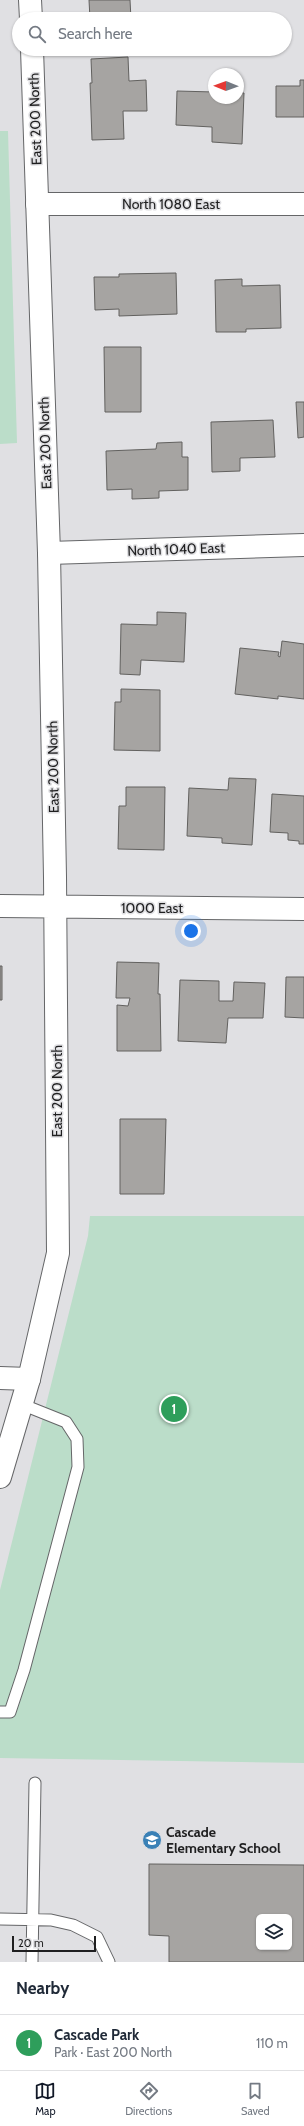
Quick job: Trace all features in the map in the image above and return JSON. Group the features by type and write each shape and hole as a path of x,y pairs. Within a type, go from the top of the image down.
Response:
{"street":[{"path":"30,0 31,12"},
{"name":"East 200 North","path":"0,1477 28,1379 58,1254 55,907 48,553 32,56"},
{"name":"North 1080 East","path":"37,204 304,204"},
{"name":"North 1040 East","path":"48,553 304,545"},
{"name":"1000 East","path":"0,906 304,909"},
{"path":"0,1378 28,1379"}],"lane":[{"path":"0,1712 10,1712 24,1670 78,1467 77,1439 66,1422 21,1404"},
{"path":"32,1962 35,1783"},
{"path":"0,1919 51,1920 74,1925 97,1937 109,1962"}],"green space":[{"path":"0,131 8,131 17,443 0,444"},
{"path":"90,1216 304,1216 304,1763 0,1758 0,1590 88,1236"}],"building":[{"path":"89,0 130,0 131,12 90,12"},
{"path":"128,57 129,81 146,80 147,111 123,111 124,139 92,140 90,83 92,83 91,59"},
{"path":"300,80 304,80 304,117 276,117 276,86 300,86"},
{"path":"177,91 208,92 208,104 244,104 242,144 212,142 212,127 176,125"},
{"path":"176,273 177,314 119,316 119,309 95,310 94,277 119,277 119,274"},
{"path":"242,279 242,286 280,285 281,328 246,329 246,332 216,332 215,280"},
{"path":"104,347 141,347 141,412 105,412"},
{"path":"296,402 304,402 304,437 298,438"},
{"path":"273,420 275,457 240,458 240,471 212,472 211,422"},
{"path":"182,442 182,457 188,457 188,490 159,491 159,498 132,499 132,489 107,490 106,451 156,449 157,443"},
{"path":"157,612 186,613 184,662 141,660 140,675 120,674 121,624 157,625"},
{"path":"282,641 304,644 304,699 278,696 278,699 235,694 240,648 279,652 278,656 280,657"},
{"path":"121,689 160,690 160,751 114,750 115,702 121,702"},
{"path":"229,778 256,779 252,845 222,843 222,838 187,836 189,788 228,790"},
{"path":"126,787 165,787 164,850 118,849 119,806 126,806"},
{"path":"272,794 304,796 304,844 299,844 299,841 288,840 288,833 270,832"},
{"path":"117,962 159,963 158,994 160,994 161,1051 117,1051 117,1005 128,1006 130,998 116,998"},
{"path":"0,966 2,966 2,1000 0,1000"},
{"path":"286,977 304,977 304,1018 285,1017"},
{"path":"180,980 219,981 219,1001 233,1001 234,982 265,983 263,1018 228,1018 226,1043 178,1041"},
{"path":"120,1119 166,1119 164,1194 120,1194"},
{"name":"Cascade Elementary School","path":"149,1864 304,1865 304,1962 169,1962 169,1936 149,1935"}],"place":[{"name":"Cascade Park","path":"174,1409"},
{"name":"Cascade Elementary School","path":"152,1840"}]}
